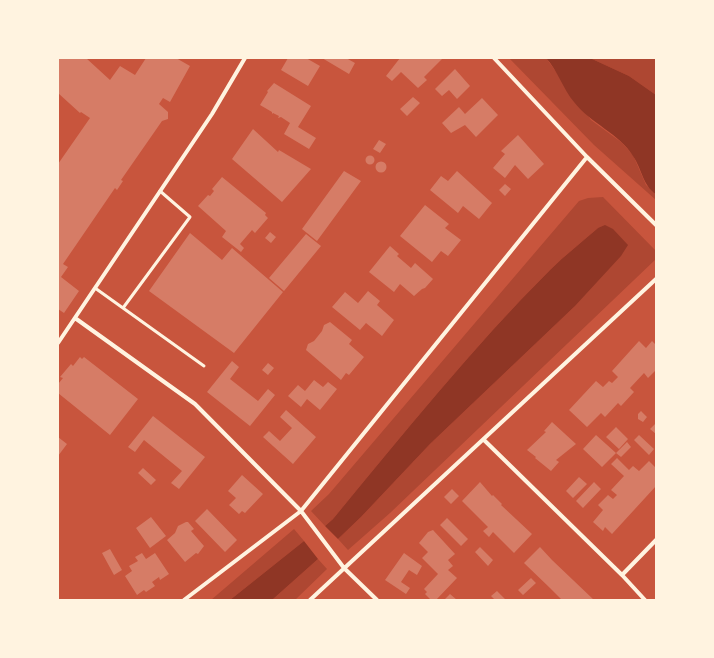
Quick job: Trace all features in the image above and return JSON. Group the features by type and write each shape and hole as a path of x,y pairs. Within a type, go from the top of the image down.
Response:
{"street":[{"path":"58,343 212,114 245,58"},
{"path":"494,58 587,156 656,225"},
{"path":"184,600 301,511 587,156"},
{"path":"310,600 656,279"},
{"path":"75,318 195,404 301,511 344,568 377,600"},
{"path":"484,440 622,575 645,600"},
{"path":"622,575 656,540"}],"lane":[{"path":"123,308 190,217 160,191"},
{"path":"95,288 204,366"}],"shaded area":[{"path":"509,58 546,58 591,120 621,142 633,155 646,185 656,194 656,200 594,145"},
{"path":"546,58 590,58 629,76 656,95 656,194 648,187 636,161 627,148 621,141 588,116 570,97"},
{"path":"590,58 656,58 656,95 629,76"},
{"path":"603,197 656,251 656,259 390,513 348,550 338,539 361,517 430,444 574,307 598,228 550,270 493,330 438,392 333,519 325,526 311,511 329,494 579,201 588,198"},
{"path":"605,225 613,229 628,245 621,256 574,307 430,444 361,517 338,539 325,526 333,519 438,392 493,330 550,270 598,228"},
{"path":"294,529 304,541 230,600 211,600"},
{"path":"304,541 318,559 272,600 230,600"},
{"path":"318,559 327,569 295,600 272,600"}],"building":[{"path":"58,58 86,58 110,80 120,66 135,75 146,58 176,58 190,66 170,102 163,98 159,104 168,112 168,119 162,121 121,180 123,181 117,190 115,188 63,264 68,267 61,277 79,291 64,313 58,309 58,164 90,118 81,112 80,113 58,93"},
{"path":"288,58 306,58 320,66 308,86 281,70"},
{"path":"322,58 346,58 355,63 349,74"},
{"path":"400,58 443,58 424,77 427,80 418,88 401,72 392,81 386,76"},
{"path":"455,69 470,86 457,99 449,90 442,96 435,89"},
{"path":"274,83 311,106 298,127 316,138 309,149 284,134 290,123 281,117 278,118 279,116 273,113 272,114 272,112 260,105 268,92 267,91"},
{"path":"413,97 420,103 407,116 400,109"},
{"path":"482,98 498,115 476,137 465,125 451,133 442,123 459,107 465,114"},
{"path":"253,129 278,152 279,150 311,169 282,202 232,159"},
{"path":"518,135 544,164 528,179 515,165 505,178 493,168 505,154 501,151"},
{"path":"379,140 386,144 380,153 373,149"},
{"path":"370,155 375,160 370,165 365,160"},
{"path":"381,161 385,163 387,167 385,171 381,173 377,171 375,167 377,163"},
{"path":"344,171 361,181 317,241 302,229"},
{"path":"457,171 492,203 479,219 463,206 458,213 430,190 441,176 448,181"},
{"path":"222,177 266,213 265,215 268,218 255,233 252,230 240,244 244,248 241,252 222,237 226,231 198,206 208,195 210,196 214,191 212,189"},
{"path":"505,184 511,189 505,196 499,190"},
{"path":"425,205 449,224 445,228 461,240 448,256 441,251 432,262 400,236"},
{"path":"270,232 276,237 271,243 265,238"},
{"path":"190,233 222,260 232,248 283,292 234,353 149,291"},
{"path":"306,234 321,246 284,291 269,278"},
{"path":"390,246 399,254 397,256 411,268 415,263 433,279 425,288 414,296 400,284 394,292 369,272"},
{"path":"368,291 380,301 377,305 394,320 382,336 366,323 360,330 332,307 345,292 358,303"},
{"path":"330,322 352,340 349,344 364,357 349,375 346,373 341,380 306,350 308,344 314,341 322,331 324,325"},
{"path":"639,341 646,348 652,341 656,345 656,370 648,378 644,373 630,388 634,392 621,406 618,403 605,417 601,413 587,427 569,410 596,381 603,387 609,381 612,383 618,377 612,371"},
{"path":"80,357 82,359 84,357 138,399 110,435 58,393 58,384 63,378 60,377 71,364 73,366"},
{"path":"232,361 239,367 230,379 258,401 268,389 275,395 250,426 207,392"},
{"path":"268,363 274,368 268,375 262,370"},
{"path":"314,380 323,387 328,382 337,389 320,410 307,399 301,407 288,396 298,385 305,391"},
{"path":"286,410 316,437 293,464 263,437 269,431 280,441 292,428 280,417"},
{"path":"641,411 647,417 643,422 638,419 638,414"},
{"path":"153,416 205,457 179,489 171,483 182,471 144,440 135,452 128,447"},
{"path":"552,422 576,444 556,460 559,462 551,471 527,450 546,432 544,431"},
{"path":"656,423 656,434 650,429"},
{"path":"616,427 628,439 619,449 606,437"},
{"path":"596,435 616,453 602,467 583,449"},
{"path":"639,435 654,449 649,455 634,440"},
{"path":"58,437 67,444 58,456"},
{"path":"627,442 631,447 621,457 616,453"},
{"path":"617,458 629,470 633,466 639,471 649,461 656,468 656,486 612,534 605,527 603,531 593,522 603,510 598,505 608,495 613,499 617,495 611,490 624,476 611,464"},
{"path":"143,468 156,480 151,485 138,473"},
{"path":"242,475 263,494 245,513 242,511 239,514 229,505 236,498 228,491"},
{"path":"579,477 587,484 573,498 566,491"},
{"path":"480,482 492,496 493,495 502,504 501,505 532,534 514,553 493,532 489,537 483,531 488,527 462,501"},
{"path":"594,482 601,489 583,508 576,501"},
{"path":"452,489 459,496 451,504 444,497"},
{"path":"207,509 237,540 225,552 195,521"},
{"path":"151,517 166,536 150,548 136,528"},
{"path":"447,518 468,539 461,546 440,525"},
{"path":"188,522 194,529 191,531 204,546 198,554 196,553 185,562 167,540 175,533 178,526"},
{"path":"433,530 455,554 448,560 453,566 448,570 457,578 436,600 431,600 425,594 427,592 424,589 438,574 422,558 428,552 419,543 428,532"},
{"path":"480,547 493,560 488,566 475,552"},
{"path":"540,547 594,600 562,600 524,563"},
{"path":"110,549 122,570 114,575 102,553"},
{"path":"142,553 146,559 155,553 169,574 160,580 159,577 152,582 155,586 146,592 144,590 137,595 125,576 132,571 129,566 138,561 135,557"},
{"path":"404,553 422,566 417,575 409,570 401,582 410,588 406,594 385,580"},
{"path":"531,578 536,583 523,595 518,590"},
{"path":"497,591 506,600 495,600 491,596"},
{"path":"450,594 457,600 444,600"}]}
